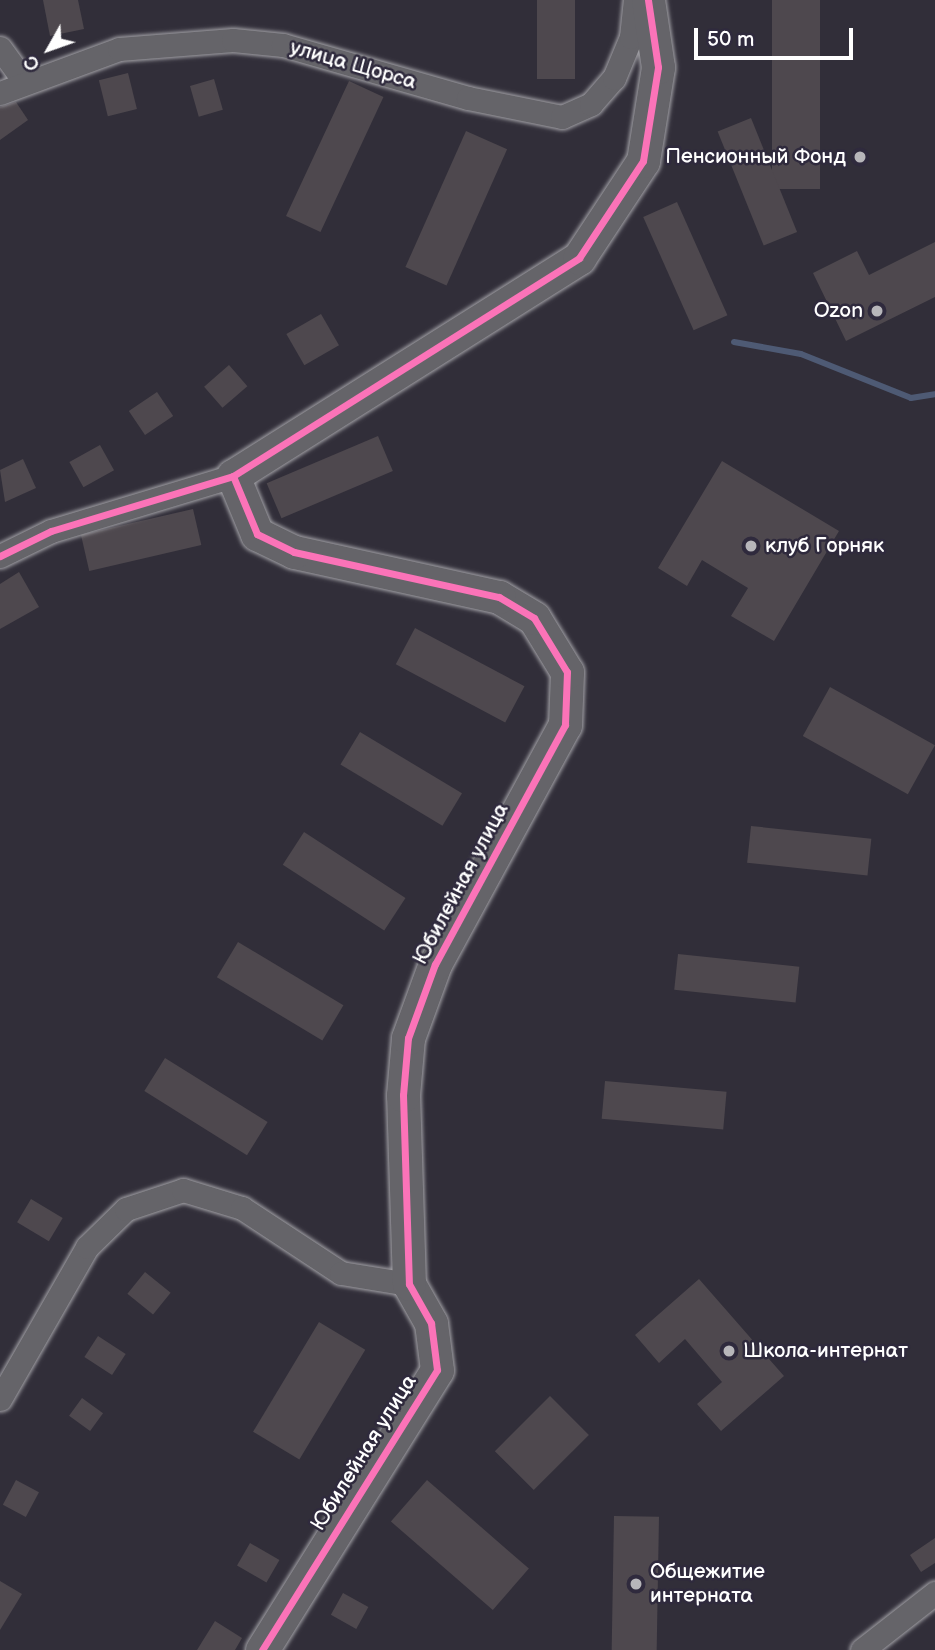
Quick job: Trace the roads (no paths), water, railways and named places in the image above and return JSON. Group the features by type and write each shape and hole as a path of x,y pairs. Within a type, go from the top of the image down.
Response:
{"street":[{"name":"улица Щорса","path":"0,93 24,80 119,49 233,40 283,45 468,99 562,117 591,104 614,78 631,37 635,0"},
{"path":"0,556 51,531 233,475 579,258 643,161 658,67 648,0"},
{"path":"0,48 24,80"},
{"name":"Юбилейная улица","path":"233,475 257,534 294,552 499,597 534,618 567,672 565,725 435,964 408,1038 403,1095 409,1284 431,1323 437,1370 262,1650"},
{"path":"0,1399 87,1247 126,1209 183,1190 242,1208 341,1273 409,1284"},
{"path":"862,1650 935,1593"}],"waterway":[{"path":"734,342 801,354 911,398 935,394"}],"place":[{"name":"Пенсионный Фонд","path":"860,157"},
{"name":"Ozon","path":"877,311"},
{"name":"клуб Горняк","path":"751,546"},
{"name":"Школа-интернат","path":"729,1351"},
{"name":"Общежитие интерната","path":"636,1584"}]}
